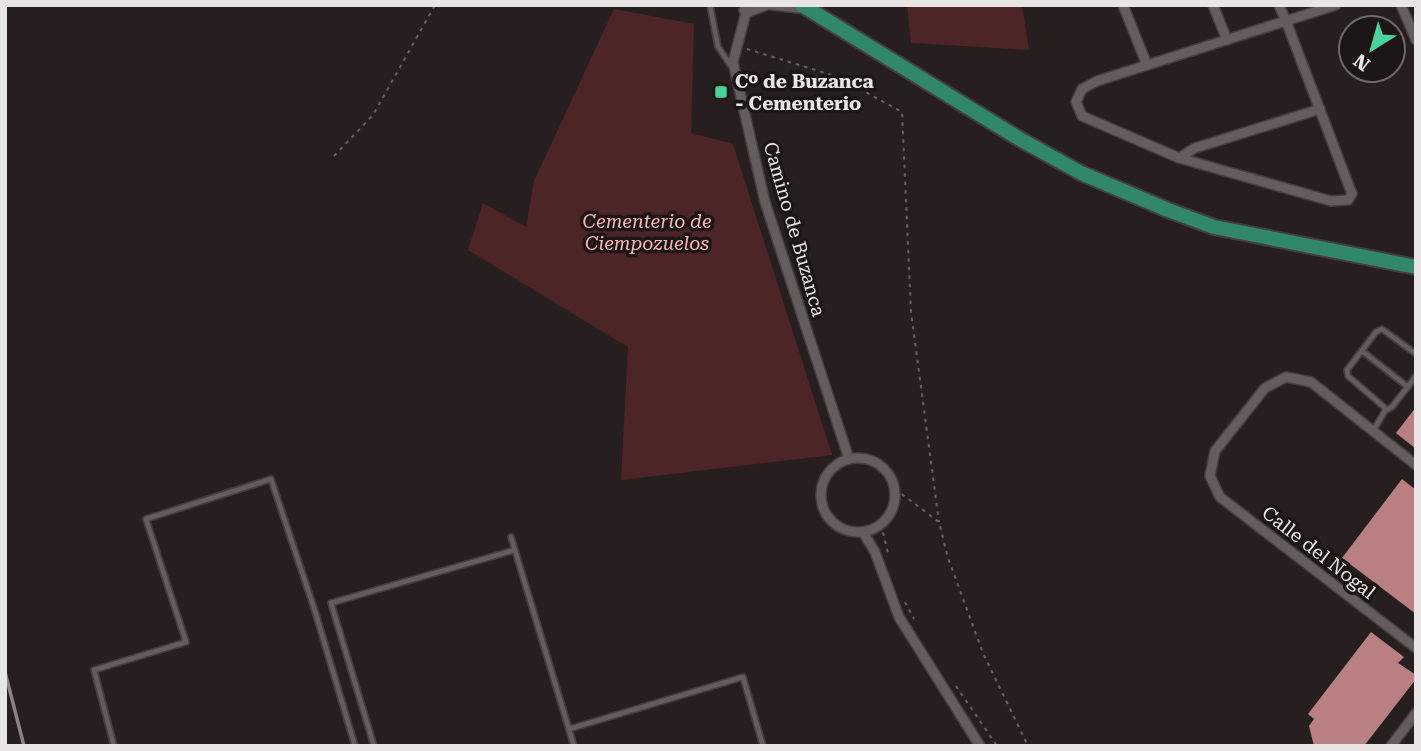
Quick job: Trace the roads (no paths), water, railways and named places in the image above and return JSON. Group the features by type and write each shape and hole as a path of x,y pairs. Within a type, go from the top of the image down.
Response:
{"main road":[{"path":"805,6 1018,138 1082,173 1168,210 1213,227 1416,267"},
{"path":"1349,255 1416,273"}],"street":[{"path":"745,8 767,5"},
{"path":"772,5 805,6"},
{"path":"1123,5 1147,65"},
{"path":"1213,5 1227,40"},
{"path":"1279,5 1286,21 1320,109 1352,194 1348,200 1331,201 1179,158 1082,116 1076,102 1082,89 1097,81 1227,40 1286,21 1336,5"},
{"path":"1401,5 1416,40"},
{"name":"Camino de Buzanca","path":"745,8 733,62 735,73 765,202 849,459"},
{"path":"1179,158 1195,148 1320,109"},
{"name":"Calle del Nogal","path":"1373,431 1311,382 1286,377 1265,388 1215,451 1210,476 1220,497 1416,648"},
{"path":"1373,431 1416,465"},
{"path":"861,458 880,465 891,478 895,489 892,509 878,526 863,532 850,531 836,524 825,512 821,500 822,485 828,472 849,459 861,458"},
{"path":"875,552 878,526"},
{"path":"863,532 875,552 899,617 980,746"},
{"path":"1391,746 1416,713"}],"lane":[{"path":"710,5 718,47 735,73"},
{"path":"1384,411 1384,407 1348,376 1347,370 1376,332 1382,329 1416,354"},
{"path":"1362,351 1408,387"},
{"path":"1373,431 1384,411 1392,407 1416,376"},
{"path":"114,746 94,670 186,642 146,519 271,479 314,606 355,746"},
{"path":"511,537 573,746"},
{"path":"374,746 331,603 514,550"},
{"path":"569,729 743,677 763,746"}],"railway":[{"path":"5,672 24,746"}],"place":[{"name":"Cº de Buzanca - Cementerio","path":"721,92"}],"park label":[{"name":"Cementerio de Ciempozuelos","path":"647,232"}]}
